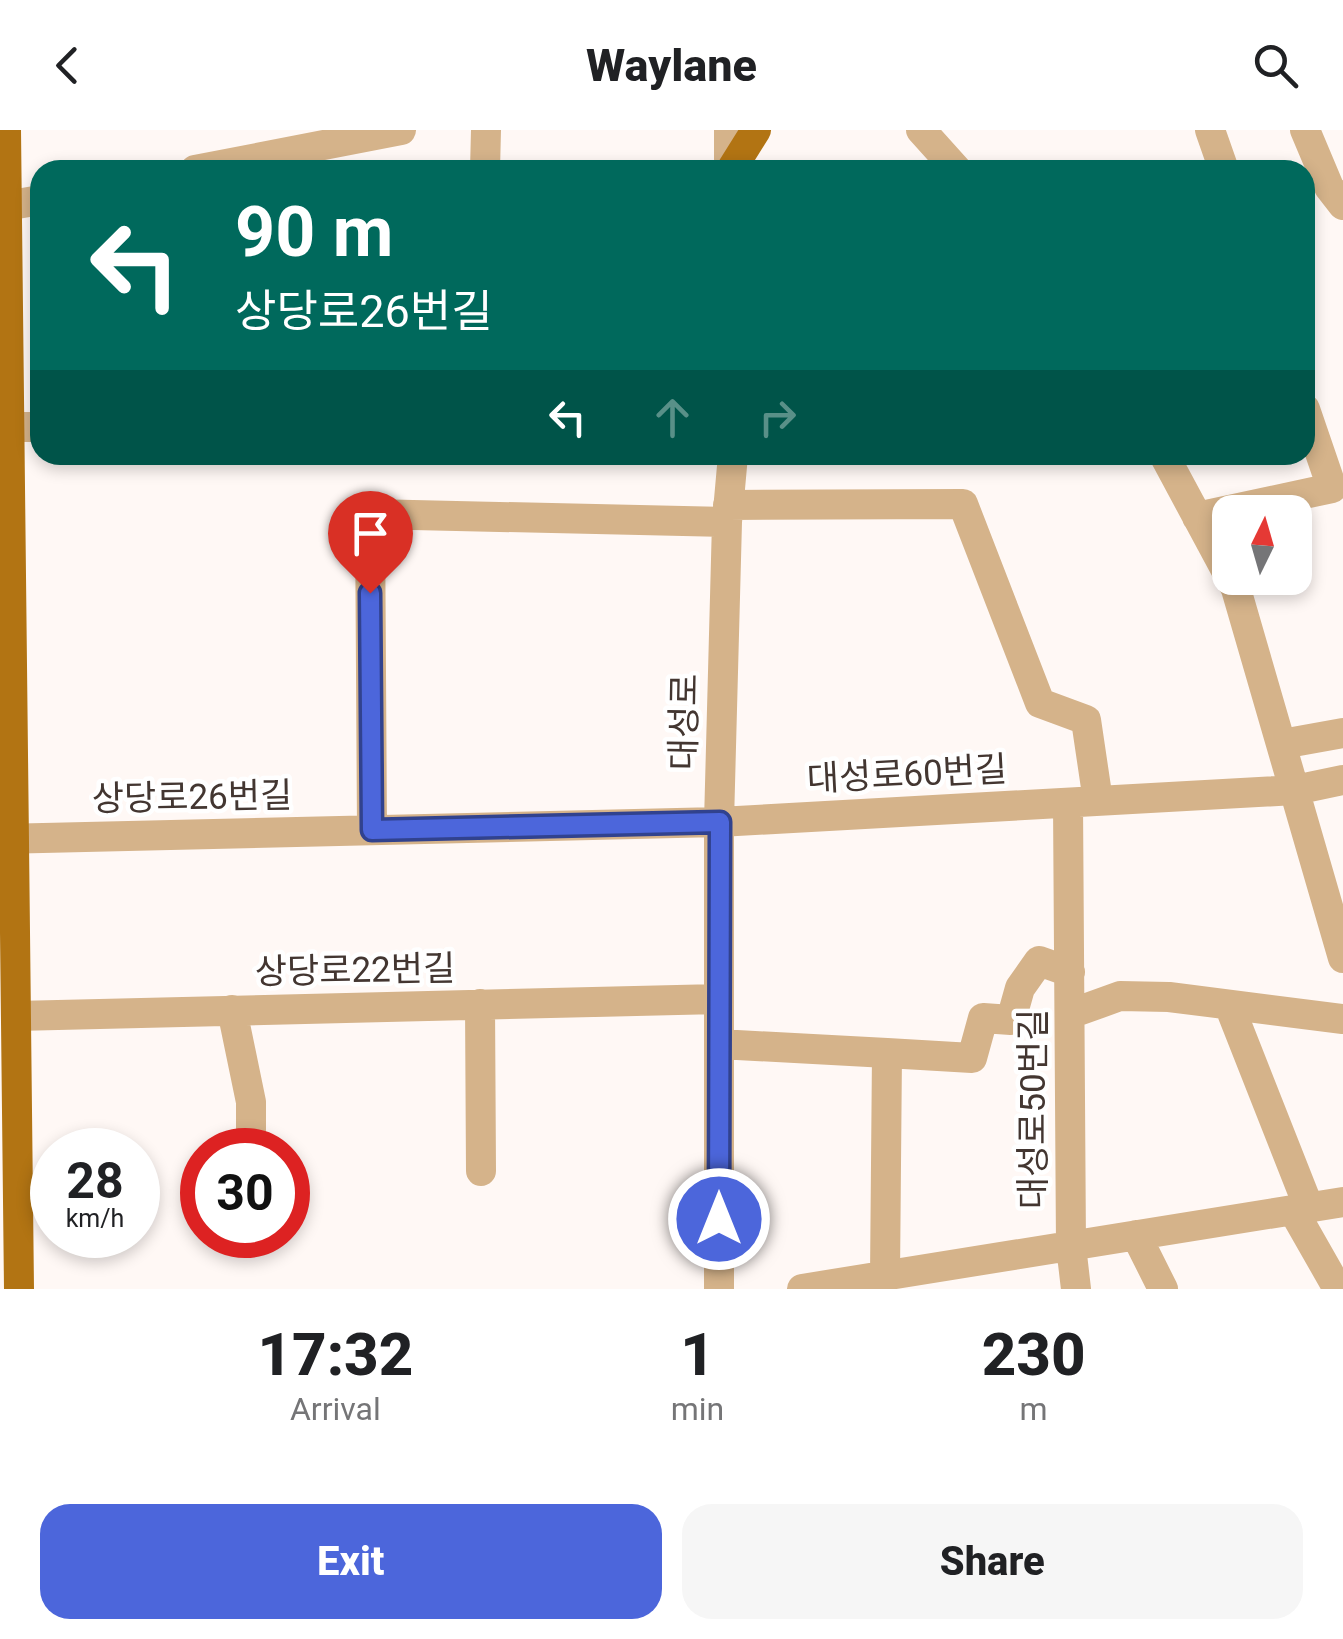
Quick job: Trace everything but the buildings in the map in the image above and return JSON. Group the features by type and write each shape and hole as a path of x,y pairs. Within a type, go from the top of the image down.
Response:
{"main road":[{"path":"6,130 4,207 25,427 6,602 7,839 16,1016 9,1134 19,1289"},
{"path":"737,160 756,130"}],"street":[{"path":"246,160 401,130"},
{"path":"485,160 486,130"},
{"path":"728,130 730,160"},
{"path":"921,130 948,160"},
{"path":"1210,130 1220,160"},
{"path":"1304,130 1329,187 1343,205"},
{"path":"4,207 30,202"},
{"path":"1197,517 1332,488 1315,438"},
{"name":"대성로","path":"719,1289 720,822 727,514 732,465"},
{"path":"1169,465 1236,589 1343,958"},
{"path":"372,830 370,514 727,514 962,504 1040,702 1086,720 1083,802"},
{"path":"1282,744 1343,733"},
{"name":"대성로60번길","path":"720,822 1295,790 1343,780"},
{"name":"대성로50번길","path":"1076,1289 1071,1246 1070,972 1083,802"},
{"name":"상당로26번길","path":"7,839 720,822"},
{"path":"719,1044 972,1058 983,1018 1011,1020 1020,988 1038,961 1070,972"},
{"path":"1070,1014 1120,996 1169,997 1343,1019"},
{"name":"상당로22번길","path":"16,1016 720,999"},
{"name":"상당로22번길","path":"480,1004 481,1171"},
{"path":"1229,1005 1301,1209 1338,1289"},
{"name":"상당로22번길","path":"232,1010 252,1102 251,1128"},
{"path":"885,1276 887,1052"},
{"name":"대성로50번길","path":"802,1289 1343,1202"},
{"path":"1136,1236 1163,1289"}],"route":[{"path":"370,593 372,830 720,822 719,1219"}]}
